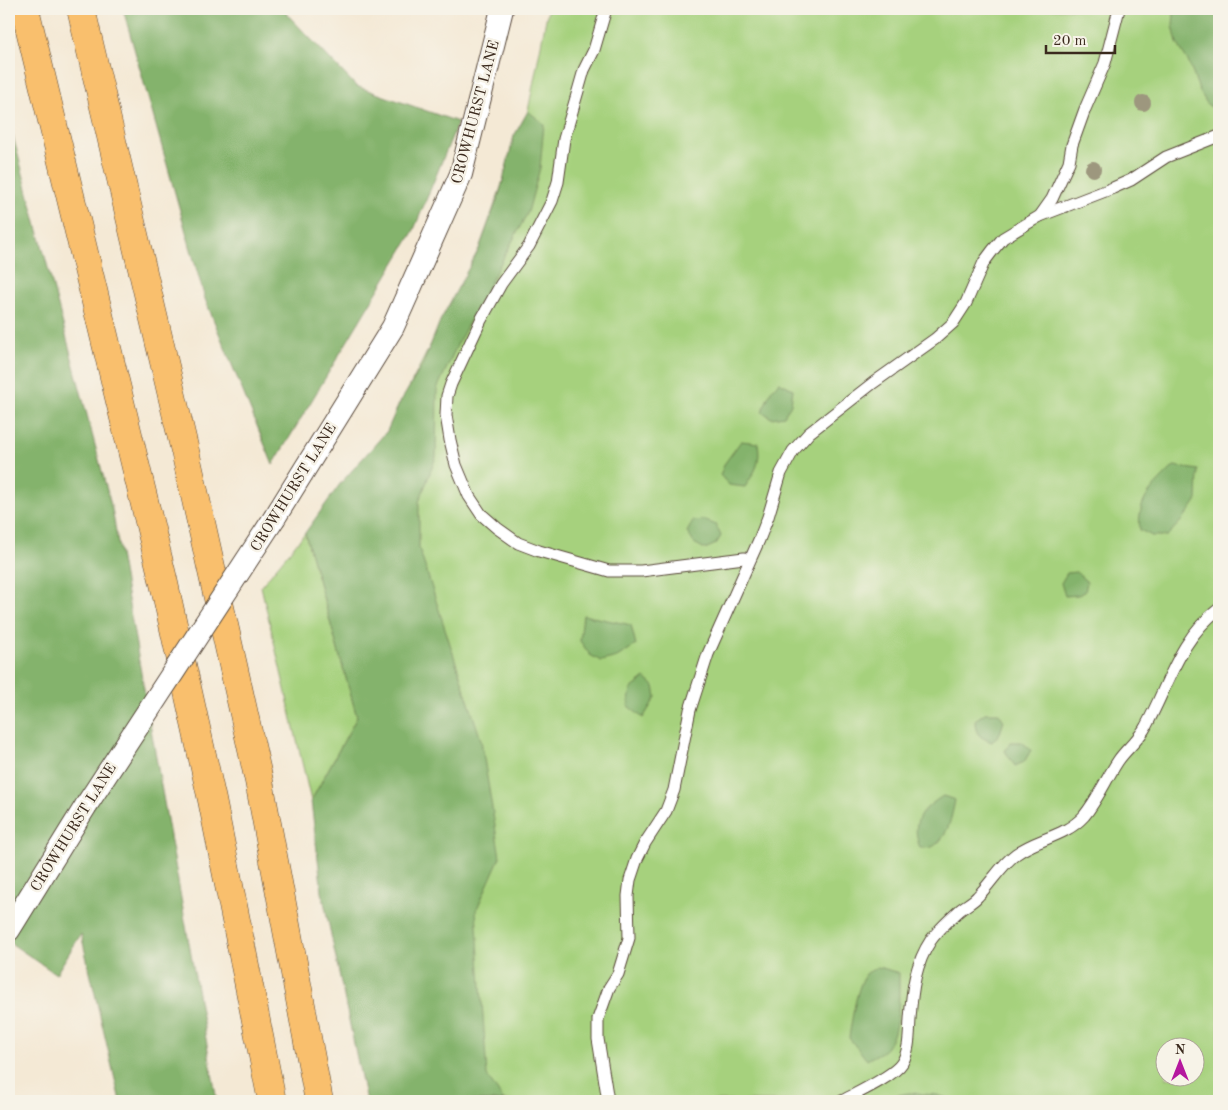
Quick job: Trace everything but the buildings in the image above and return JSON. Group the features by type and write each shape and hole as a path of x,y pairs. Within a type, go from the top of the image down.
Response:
{"highway":[{"path":"25,9 166,588 212,800 272,1101"},
{"path":"81,9 260,781 319,1101"}],"street":[{"name":"CROWHURST LANE","path":"9,930 87,804 275,517 393,326 461,174 502,9"}],"lane":[{"path":"606,9 594,50 584,70 564,139 558,182 552,201 529,246 501,284 451,384 447,396 446,415 456,465 469,496 481,514 496,528 518,543 539,551 609,571 641,571 744,558"},
{"path":"1040,216 1052,200 1069,162 1072,145 1085,109 1105,63 1118,9"},
{"path":"608,1101 598,1039 598,1019 609,988 618,974 629,938 628,896 630,880 641,851 666,811 672,797 690,710 708,654 762,532 781,473 793,451 809,433 873,383 935,339 953,323 966,303 984,262 1003,238 1040,216 1131,180 1166,157 1219,136"},
{"path":"842,1101 879,1081 902,1064 907,1051 916,971 932,939 961,909 977,897 1016,854 1062,832 1082,818 1093,804 1113,768 1146,728 1176,661 1187,643 1219,609"}],"green space":[{"path":"123,9 282,9 356,86 458,122 413,232 273,465 205,299"},
{"path":"548,9 1219,9 1219,1101 424,1101 339,526 479,249 528,111"},
{"path":"1178,9 1219,9 1219,111 1208,105 1200,92 1188,61 1177,43 1173,26 1174,13"},
{"path":"528,111 544,124 540,168 528,212 459,341 437,389 436,457 419,502 419,548 481,740 500,857 476,911 487,1076 504,1101 366,1101 322,892 311,801 357,717 305,533 340,484 387,431 398,406 423,364 440,321 479,249 500,192 514,136"},
{"path":"9,121 112,509 217,1101 120,1101 81,934 56,974 9,942"},
{"path":"779,382 793,389 791,404 784,416 771,418 762,411 772,389"},
{"path":"741,441 758,443 759,450 757,466 745,487 729,485 720,475 725,463"},
{"path":"1174,466 1198,470 1197,500 1184,518 1167,536 1152,536 1140,530 1141,510 1148,494"},
{"path":"704,520 716,525 721,536 716,544 705,549 694,543 687,532 693,521"},
{"path":"305,533 357,717 311,801 261,586"},
{"path":"1076,572 1087,582 1085,592 1078,595 1065,596 1061,583 1067,573"},
{"path":"583,615 631,625 636,645 617,657 601,661 590,655 580,641"},
{"path":"645,678 654,686 656,697 643,718 628,706 631,689"},
{"path":"985,713 999,713 1004,721 1000,733 992,742 981,737 976,729 975,720"},
{"path":"1011,742 1022,742 1031,750 1024,762 1015,766 1005,751"},
{"path":"943,796 955,800 946,833 931,847 920,848 916,830 919,817 923,811"},
{"path":"878,967 899,973 897,1021 886,1049 867,1060 849,1038 860,985 867,973"},
{"path":"909,1093 937,1095 956,1101 876,1101"}]}
